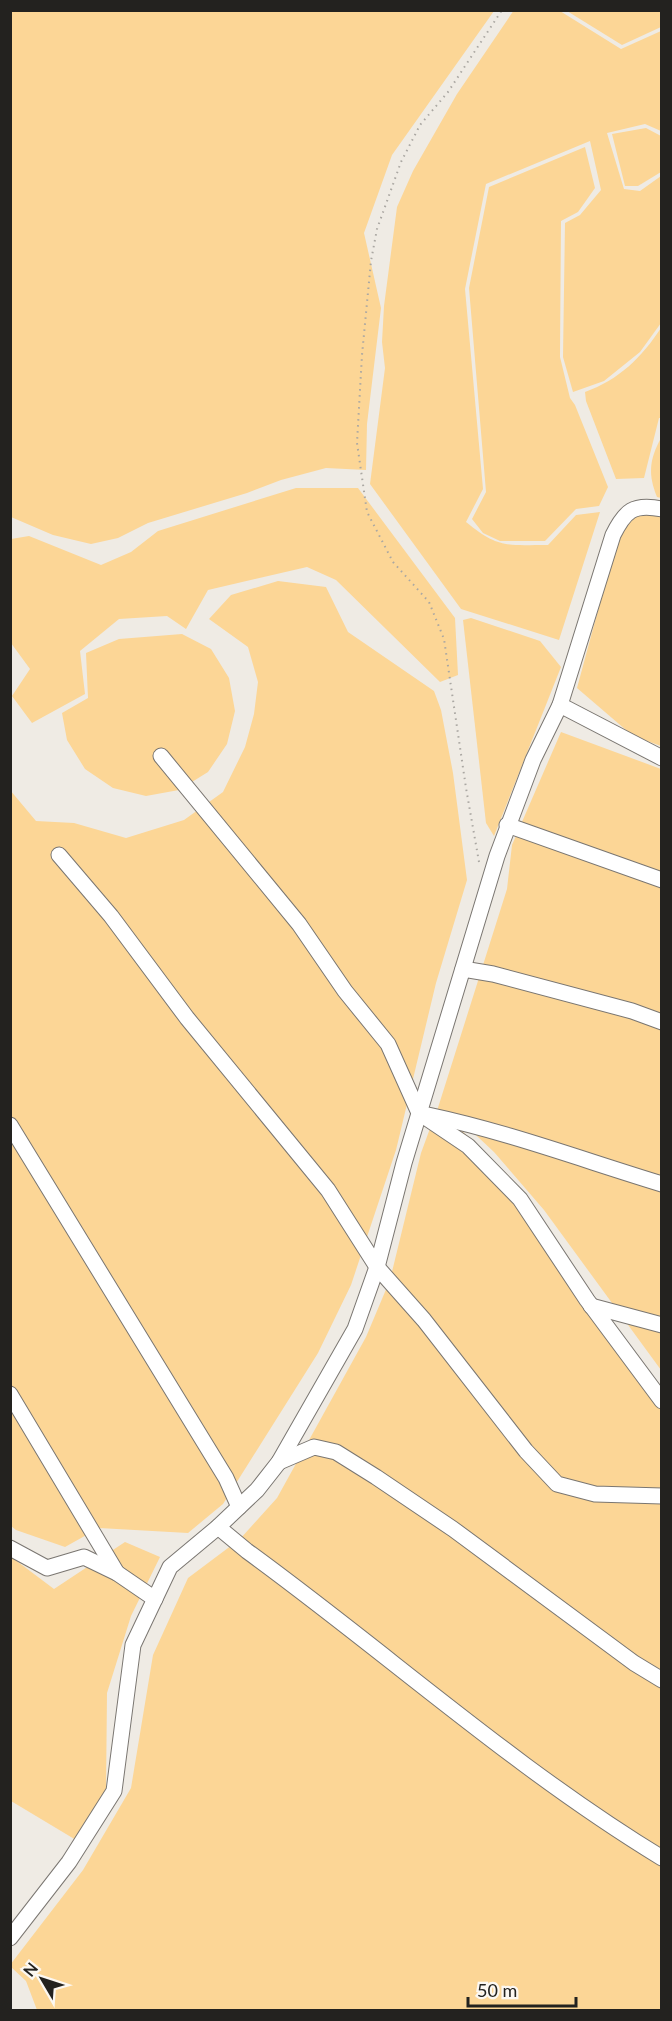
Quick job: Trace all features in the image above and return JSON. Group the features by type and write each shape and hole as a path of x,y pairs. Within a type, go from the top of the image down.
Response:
{"street":[{"path":"10,1938 69,1862 114,1791 133,1645 170,1567 219,1527 258,1490 279,1462 355,1329 377,1267 419,1113 507,825 533,760 560,705 613,535 621,518 630,510 640,507 662,509"},
{"path":"560,705 662,758"},
{"path":"161,756 299,924 345,991 388,1044 419,1113 468,1146 520,1199 591,1306 662,1401"},
{"path":"507,825 662,880"},
{"path":"60,855 111,916 187,1018 328,1190 377,1267 424,1320 526,1451 557,1484 595,1494 662,1496"},
{"path":"463,969 493,974 632,1011 662,1022"},
{"path":"419,1113 527,1140 662,1184"},
{"path":"10,1125 226,1478 239,1507"},
{"path":"591,1306 662,1325"},
{"path":"10,1394 117,1573"},
{"path":"279,1462 314,1447 336,1452 453,1529 634,1663 662,1680"},
{"path":"219,1527 471,1725 616,1830 662,1858"},
{"path":"10,1548 47,1568 84,1557 117,1573 155,1599"}],"path":[{"path":"480,865 444,639 429,602 393,562 367,512 357,443 367,296 377,229 401,162 420,125 448,92 502,10"}],"shaded area":[{"path":"514,10 560,11 621,49 661,31 661,131 645,124 607,133 624,189 640,191 661,176 661,323 640,352 604,381 573,392 563,357 565,223 580,215 601,190 590,141 486,184 465,289 483,489 466,522 487,537 504,544 548,545 576,515 600,512 559,640 461,609 370,484 385,368 382,342 384,306 397,207 413,171 457,94"},
{"path":"10,11 494,11 392,155 364,233 381,308 367,424 366,470 326,468 281,480 247,493 148,523 118,538 91,544 53,535 11,517"},
{"path":"567,11 661,11 661,27 622,45"},
{"path":"646,128 661,136 661,172 638,186 625,186 612,134"},
{"path":"585,147 595,188 578,212 561,221 560,357 570,398 575,405 608,487 599,506 576,509 545,541 500,541 483,533 472,519 486,492 469,288 489,187"},
{"path":"661,328 661,418 659,418 644,478 616,479 586,401 585,392 609,381 629,366 646,349"},
{"path":"661,438 661,498 657,497 654,489 651,467"},
{"path":"296,488 358,488 455,618 458,675 440,682 336,580 307,567 208,590 186,629 167,616 119,619 80,651 85,694 32,723 12,696 30,669 11,643 11,539 29,536 101,565 131,552 158,531"},
{"path":"644,509 661,513 661,746 633,736 577,688 620,529"},
{"path":"278,581 326,587 348,632 434,691 441,710 453,773 467,880 436,983 396,1150 351,1285 318,1353 223,1504 188,1533 99,1528 65,1547 16,1530 11,1526 10,790 36,821 74,823 126,838 184,820 223,792 245,747 254,714 258,682 248,647 209,619 231,595"},
{"path":"471,618 540,641 561,667 494,836 486,823 463,620"},
{"path":"182,634 211,649 229,678 235,711 227,744 208,772 179,790 146,796 113,788 85,769 67,740 62,713 88,698 86,653 119,639"},
{"path":"561,732 661,769 661,1370 544,1210 494,1152 463,1123 436,1114 507,889 512,845"},
{"path":"432,1123 457,1126 486,1154 661,1393 661,2010 37,2010 26,1981 10,1965 83,1870 131,1788 153,1655 188,1578 240,1539 277,1498 366,1337 390,1280 421,1153"},
{"path":"125,1542 160,1557 131,1616 107,1693 106,1791 76,1840 11,1801 10,1556 54,1589"}]}
